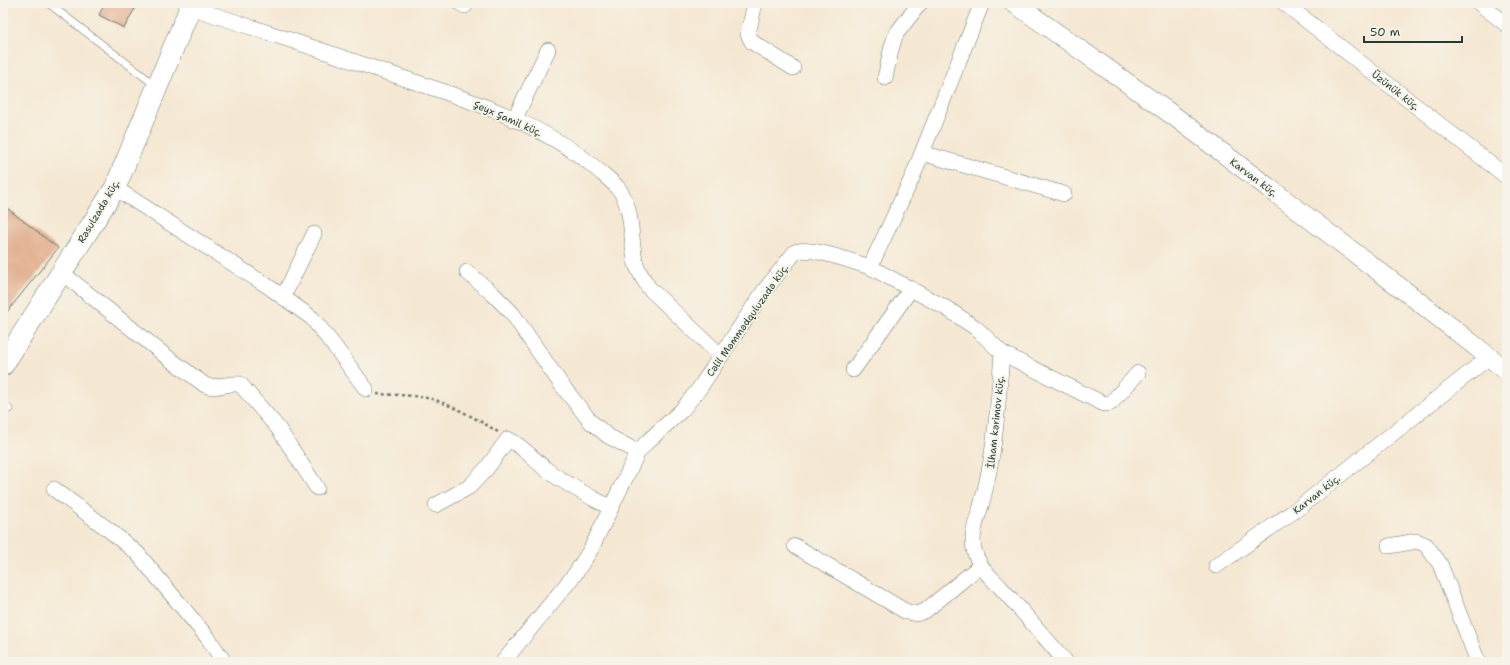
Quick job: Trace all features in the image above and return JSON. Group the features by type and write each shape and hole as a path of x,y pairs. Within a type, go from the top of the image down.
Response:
{"main road":[{"name":"Rəsulzadə küç.","path":"3,365 114,188 191,5"}],"street":[{"path":"754,3 748,34 752,42 793,68"},
{"path":"885,78 896,34 920,3"},
{"path":"982,3 922,153 870,266 946,308 976,328 1002,353 1104,404 1111,404 1138,373"},
{"name":"Karvan küç.","path":"1014,3 1174,116 1414,298 1488,358 1507,371"},
{"name":"Üzünük küç.","path":"1284,3 1507,177"},
{"path":"1478,3 1507,25"},
{"name":"Şeyx Şamil küç.","path":"191,5 471,101 529,127 569,148 619,189 624,198 628,211 636,264 641,276 649,288 721,356"},
{"path":"514,120 548,50"},
{"path":"922,153 1064,194"},
{"path":"114,188 312,318 366,389"},
{"path":"282,297 314,234"},
{"name":"Cəlil Məmmədquluzadə küç.","path":"503,662 575,574 591,549 638,452 682,410 699,389 764,291 795,252 800,250 812,250 870,266"},
{"path":"61,272 166,357 205,385 210,388 235,383 240,384 278,428 317,488"},
{"path":"467,272 493,294 512,313 563,387 591,422 608,436 638,452"},
{"path":"853,370 911,289"},
{"name":"İlham kərimov küç.","path":"1002,353 994,448 989,478 973,532 975,555 980,566 1066,662"},
{"name":"Karvan küç.","path":"1216,566 1300,507 1488,358"},
{"path":"436,505 469,487 487,468 508,439 515,442 547,470 565,483 611,508"},
{"path":"54,489 137,553 208,638 224,662"},
{"path":"1389,546 1417,541 1426,545 1440,564 1478,662"},
{"path":"795,546 905,611 916,614 925,611 980,566"}],"lane":[{"path":"48,3 157,86"}],"path":[{"path":"366,389 374,394 412,396 437,400 479,421 508,439"}],"building":[{"path":"105,3 138,3 124,28 99,15"},
{"path":"3,205 58,248 3,317"}]}
